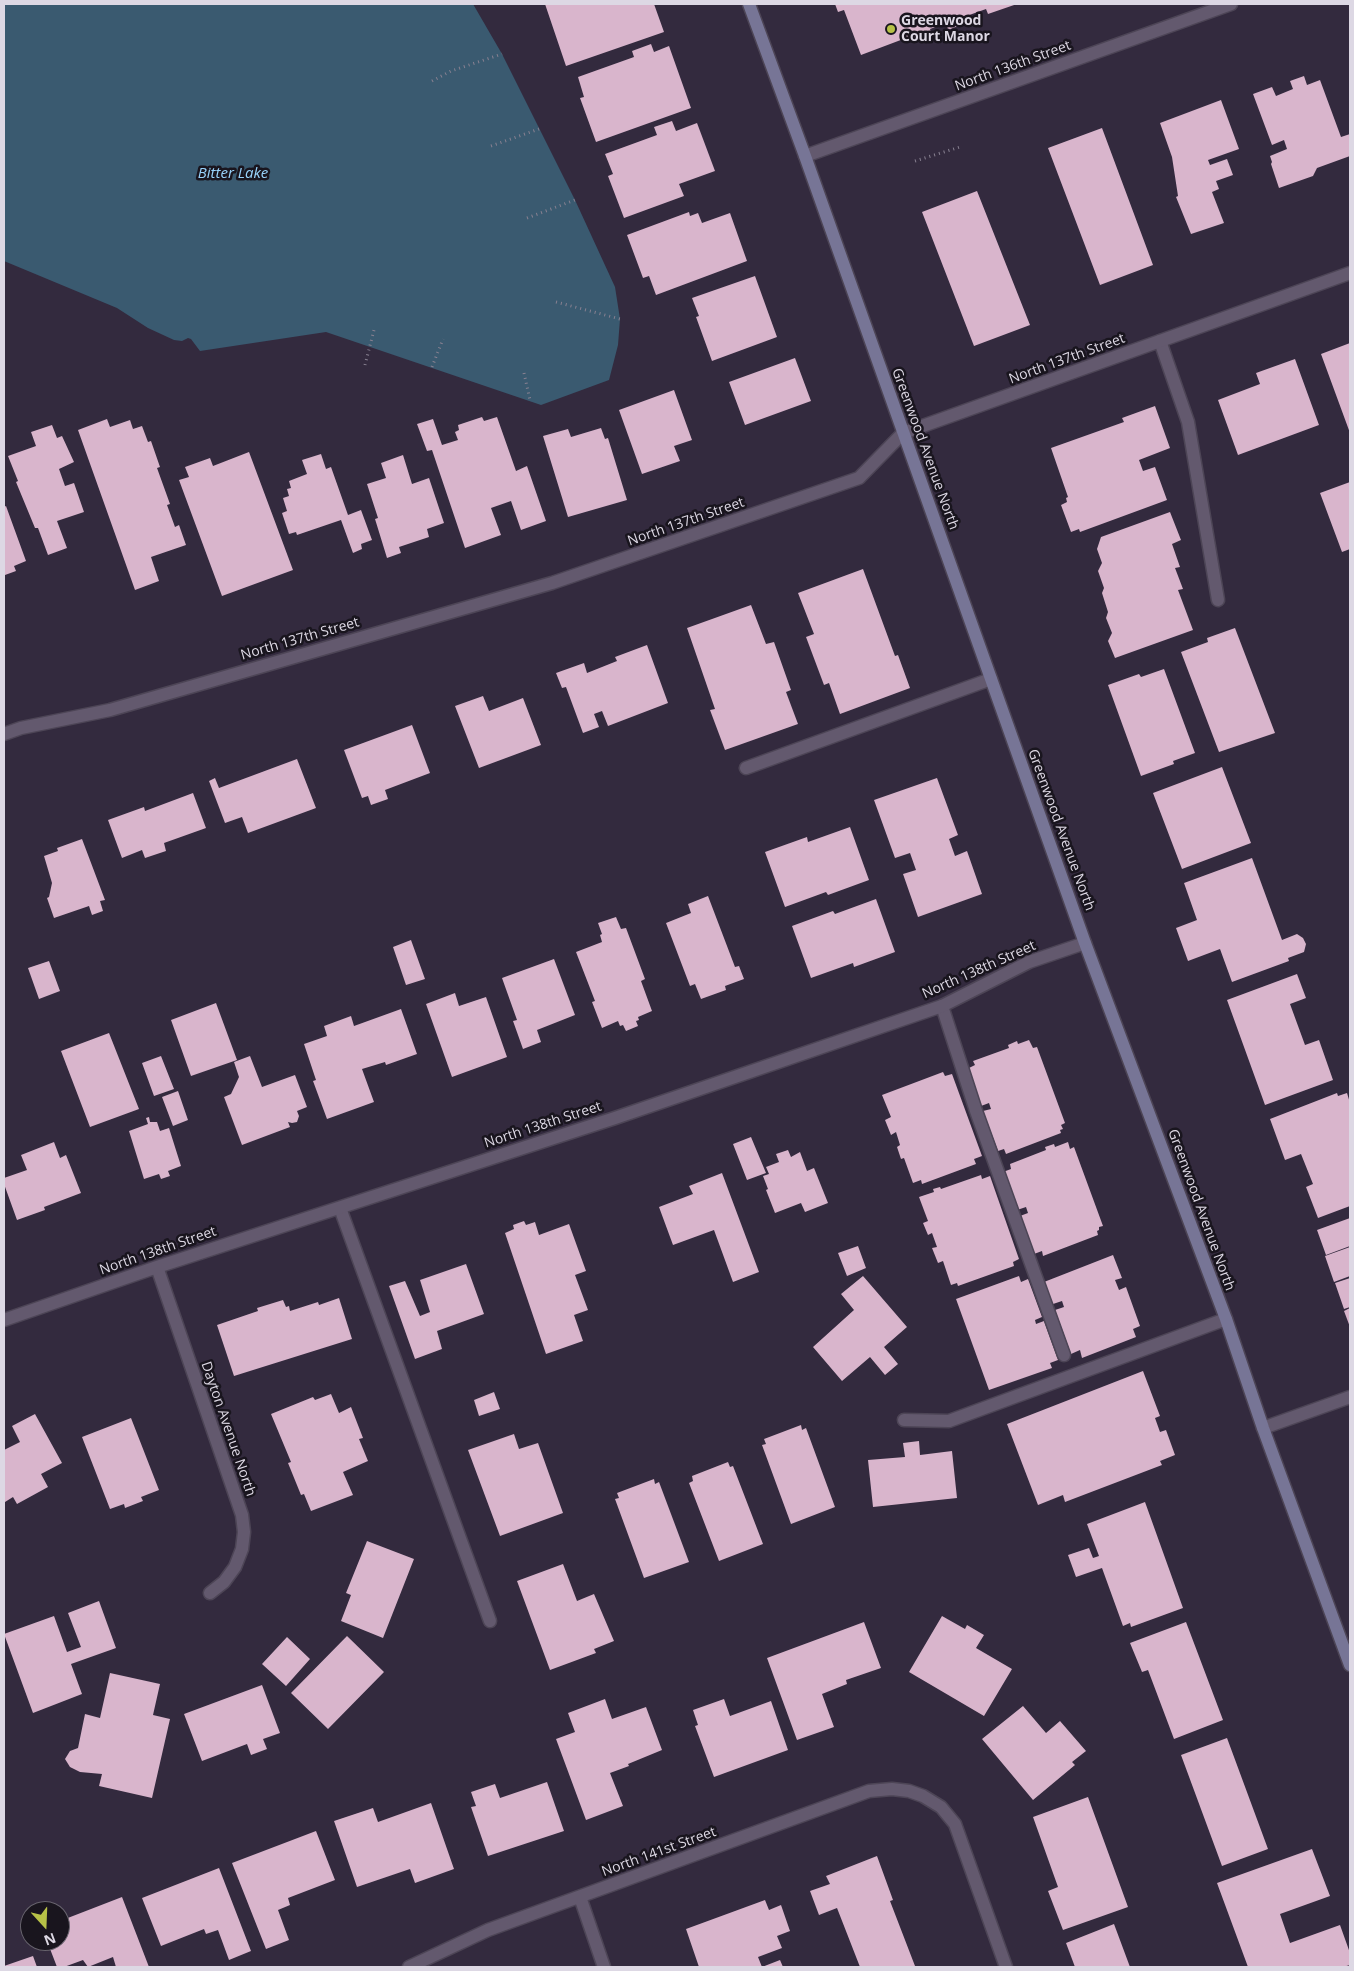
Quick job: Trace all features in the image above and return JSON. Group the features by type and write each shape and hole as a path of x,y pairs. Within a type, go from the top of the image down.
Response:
{"main road":[{"name":"Greenwood Avenue North","path":"749,4 805,156 1085,943 1226,1319 1263,1428 1350,1665"}],"street":[{"name":"North 136th Street","path":"805,156 1231,4"},
{"name":"North 137th Street","path":"4,734 21,728 110,710 552,583 859,478 903,433 1350,273"},
{"path":"1160,341 1188,422 1218,600"},
{"path":"746,768 991,679"},
{"name":"North 138th Street","path":"4,1320 157,1267 624,1115 942,1006 1029,962 1085,943"},
{"path":"942,1006 976,1110 1064,1355"},
{"path":"340,1208 490,1621"},
{"name":"Dayton Avenue North","path":"157,1267 242,1515 244,1532 242,1549 235,1567 224,1582 210,1593"},
{"path":"904,1420 949,1421 1226,1319"},
{"path":"1263,1428 1350,1397"},
{"name":"North 141st Street","path":"409,1967 488,1930 869,1791 892,1790 909,1791 924,1796 941,1806 955,1824 1006,1967"},
{"path":"580,1897 604,1967"}],"path":[{"path":"432,81 451,71 502,54"},
{"path":"491,146 539,129"},
{"path":"915,161 960,147"},
{"path":"527,218 575,200"},
{"path":"556,302 620,319"},
{"path":"365,365 374,330"},
{"path":"432,367 443,339"},
{"path":"524,373 530,400"}],"water":[{"name":"Bitter Lake","path":"4,4 473,4 502,54 575,200 615,287 620,319 618,345 609,380 541,405 326,332 200,351 191,339 174,340 148,328 117,308 4,261"}],"building":[{"path":"545,4 654,4 664,32 566,66"},
{"name":"Greenwood Court Manor","path":"835,4 1017,4 988,14 986,9 961,18 963,24 948,30 946,23 930,29 932,35 916,41 914,35 861,55 844,10 838,12"},
{"path":"651,44 654,52 669,46 691,108 596,142 580,98 584,97 578,77 634,57 632,51"},
{"path":"1304,76 1307,85 1320,80 1341,137 1350,134 1350,156 1317,168 1313,176 1279,188 1270,156 1287,149 1284,140 1272,145 1253,94 1272,87 1276,96 1293,89 1290,81"},
{"path":"1221,100 1239,149 1208,160 1210,165 1227,159 1233,175 1216,181 1219,189 1212,192 1224,223 1191,234 1176,197 1178,196 1172,157 1160,123"},
{"path":"672,121 676,131 697,123 715,171 679,184 684,196 624,218 608,176 613,174 605,154 657,135 654,127"},
{"path":"1102,128 1153,265 1100,285 1048,148"},
{"path":"977,191 1030,325 974,346 922,212"},
{"path":"689,212 690,216 698,213 702,223 730,213 747,261 656,295 649,276 643,278 627,235"},
{"path":"755,276 777,337 712,361 696,317 699,316 692,298"},
{"path":"1350,343 1350,433 1321,354"},
{"path":"795,358 811,401 745,425 729,382"},
{"path":"1295,359 1319,425 1238,455 1218,400 1260,384 1256,373"},
{"path":"674,390 692,440 674,446 680,461 642,474 619,410"},
{"path":"1155,406 1170,448 1139,460 1143,471 1155,467 1167,500 1080,532 1079,529 1071,532 1061,505 1067,502 1066,498 1068,497 1051,448 1124,422 1122,418"},
{"path":"482,417 484,421 497,417 516,471 527,466 546,521 521,530 511,501 491,508 501,535 465,548 432,450 427,451 417,424 433,419 442,445 458,440 455,432 459,430 458,425"},
{"path":"107,419 110,427 130,420 133,429 142,426 148,442 151,441 160,467 157,468 170,504 167,505 175,527 179,525 186,545 151,557 159,581 135,590 78,430"},
{"path":"52,425 57,438 62,436 74,462 59,469 65,486 74,483 84,512 57,521 67,548 48,555 38,528 35,528 16,482 18,481 8,456 36,446 31,432"},
{"path":"601,428 605,439 608,438 627,500 568,517 543,436 568,429 571,437"},
{"path":"249,452 293,570 222,596 179,480 189,477 185,467 210,458 213,466"},
{"path":"321,454 326,469 331,467 348,515 361,510 372,540 361,544 362,549 353,553 341,520 297,535 296,532 289,534 282,513 287,511 283,498 289,496 287,489 291,488 289,481 307,474 302,460"},
{"path":"403,455 412,484 429,478 444,523 427,529 429,537 399,547 401,553 387,558 375,519 378,518 367,484 386,478 381,463"},
{"path":"1350,482 1350,549 1342,552 1320,493"},
{"path":"6,506 26,561 14,566 16,571 5,575 4,507"},
{"path":"1170,512 1181,540 1172,544 1180,567 1175,568 1183,589 1178,590 1193,630 1115,658 1108,641 1112,633 1106,618 1108,612 1102,593 1104,588 1098,571 1102,563 1097,549 1101,537"},
{"path":"863,569 895,656 898,655 910,688 840,714 829,683 824,685 806,637 814,634 798,593"},
{"path":"751,605 766,644 774,642 791,690 786,692 798,724 725,750 710,710 715,709 687,628"},
{"path":"1235,628 1275,733 1219,752 1181,652 1208,642 1207,638"},
{"path":"647,645 668,703 608,726 602,711 594,714 599,727 583,733 566,687 562,688 556,673 584,663 587,673 617,661 615,657"},
{"path":"1164,669 1195,753 1173,761 1174,764 1141,776 1108,685 1139,674 1141,677"},
{"path":"483,696 489,711 523,698 541,745 479,768 455,706"},
{"path":"412,725 430,773 385,790 388,799 371,805 368,796 362,798 344,750"},
{"path":"297,759 316,808 248,833 242,817 225,823 209,781 215,778 219,788"},
{"path":"1222,767 1251,843 1182,869 1153,793"},
{"path":"937,778 958,835 949,839 955,856 967,851 982,894 918,917 903,874 916,870 910,853 895,858 874,800"},
{"path":"193,793 206,828 164,843 166,851 145,858 142,850 122,858 108,820 144,807 145,811"},
{"path":"850,827 869,880 828,895 826,892 785,907 765,852 807,837 808,842"},
{"path":"82,839 105,900 100,901 103,911 92,915 89,906 54,918 47,898 49,897 52,883 44,856 58,851 57,848"},
{"path":"1252,858 1282,940 1297,934 1303,938 1306,944 1304,952 1288,958 1289,961 1232,982 1220,949 1188,961 1176,928 1197,920 1184,883"},
{"path":"708,896 735,967 739,966 744,979 725,986 726,990 701,999 695,984 690,986 666,923 691,913 688,904"},
{"path":"876,899 895,952 854,967 853,963 811,978 792,926 833,911 835,914"},
{"path":"616,917 621,929 626,928 645,979 641,981 652,1011 638,1017 639,1020 636,1021 638,1026 626,1031 623,1025 620,1026 618,1021 602,1028 592,1002 595,1001 576,952 602,942 600,935 602,934 598,923"},
{"path":"411,940 425,979 406,985 393,947"},
{"path":"554,959 575,1015 537,1030 541,1042 523,1049 513,1021 517,1020 502,978"},
{"path":"49,961 60,991 39,999 28,968"},
{"path":"1297,974 1306,998 1290,1004 1305,1045 1319,1040 1333,1080 1265,1105 1227,1000"},
{"path":"455,993 459,1006 486,997 507,1057 452,1077 426,1004"},
{"path":"216,1003 237,1060 191,1076 171,1020"},
{"path":"401,1009 417,1054 386,1065 385,1062 362,1069 374,1102 327,1119 313,1081 316,1080 304,1044 327,1036 324,1026 351,1016 354,1026"},
{"path":"109,1033 139,1109 90,1127 61,1051"},
{"path":"1029,1040 1033,1048 1037,1047 1065,1123 1061,1125 1063,1129 1060,1130 1061,1133 1006,1154 1004,1149 998,1151 983,1111 991,1109 989,1103 981,1106 967,1069 975,1065 973,1061 1009,1048 1008,1045 1017,1041 1018,1044"},
{"path":"161,1056 174,1089 154,1096 142,1063"},
{"path":"250,1056 262,1087 295,1075 307,1107 297,1111 299,1116 297,1122 288,1122 290,1127 242,1145 224,1097 231,1094 239,1077 234,1062"},
{"path":"943,1072 945,1076 952,1074 982,1156 974,1159 976,1164 922,1184 921,1180 913,1183 904,1158 901,1159 897,1147 900,1145 896,1132 891,1135 885,1120 891,1117 882,1095"},
{"path":"178,1091 188,1120 173,1126 162,1097"},
{"path":"1337,1093 1338,1096 1347,1093 1350,1103 1350,1206 1318,1218 1306,1187 1313,1184 1301,1154 1285,1160 1270,1119"},
{"path":"149,1117 150,1122 157,1122 160,1131 169,1128 181,1166 168,1171 170,1176 161,1179 159,1174 144,1179 129,1131 148,1124 146,1118"},
{"path":"751,1137 766,1173 747,1180 733,1144"},
{"path":"54,1142 60,1158 66,1155 81,1193 44,1207 45,1210 17,1220 4,1184 4,1178 27,1170 21,1155"},
{"path":"1068,1142 1070,1149 1074,1147 1103,1226 1099,1227 1098,1235 1043,1256 1042,1251 1034,1254 1020,1216 1028,1213 1026,1207 1017,1210 1003,1172 1011,1169 1010,1164 1046,1150 1045,1147 1054,1144 1055,1147"},
{"path":"788,1150 791,1157 800,1152 807,1171 814,1168 828,1203 805,1212 801,1203 775,1213 763,1176 769,1174 766,1167 779,1162 776,1154"},
{"path":"722,1173 759,1272 733,1282 714,1230 673,1245 659,1207 693,1194 689,1186"},
{"path":"981,1175 982,1179 990,1176 1019,1259 1013,1262 1014,1266 958,1286 957,1283 951,1285 943,1261 938,1263 932,1248 937,1247 932,1233 928,1235 923,1223 928,1221 919,1197 934,1192 933,1189 940,1187 941,1189"},
{"path":"1350,1218 1350,1246 1326,1255 1317,1230"},
{"path":"524,1221 526,1225 535,1222 539,1235 569,1224 586,1271 575,1275 588,1310 574,1315 583,1341 546,1354 505,1233 514,1229 513,1225"},
{"path":"858,1246 866,1268 847,1276 838,1253"},
{"path":"1350,1247 1350,1276 1334,1282 1325,1256"},
{"path":"1113,1255 1122,1278 1115,1280 1119,1290 1126,1287 1140,1326 1133,1329 1136,1337 1082,1358 1080,1350 1071,1354 1055,1310 1064,1307 1062,1301 1053,1304 1044,1282"},
{"path":"466,1264 484,1314 437,1331 442,1349 415,1359 389,1286 405,1281 420,1316 430,1312 420,1280"},
{"path":"863,1276 907,1327 884,1347 898,1364 885,1375 870,1357 842,1381 813,1347 854,1310 841,1294"},
{"path":"1019,1276 1021,1282 1028,1279 1042,1317 1035,1320 1036,1324 1044,1321 1058,1360 1050,1363 1052,1368 989,1390 956,1299"},
{"path":"1350,1278 1350,1307 1344,1309 1335,1283"},
{"path":"339,1298 352,1339 234,1376 217,1325 258,1311 257,1308 283,1300 286,1307 289,1306 290,1311 318,1302 319,1305"},
{"path":"1350,1308 1350,1327 1344,1311"},
{"path":"1143,1371 1160,1416 1155,1418 1160,1432 1166,1430 1175,1455 1160,1461 1162,1465 1065,1502 1063,1495 1038,1505 1007,1424"},
{"path":"494,1392 500,1409 479,1416 474,1400"},
{"path":"331,1394 339,1413 351,1407 363,1438 359,1439 368,1461 343,1472 353,1495 311,1511 304,1494 301,1495 288,1463 291,1462 271,1414 313,1397 315,1400"},
{"path":"35,1414 62,1463 41,1474 48,1487 17,1504 13,1497 5,1502 4,1450 20,1442 12,1426"},
{"path":"131,1418 159,1490 141,1497 143,1501 125,1508 124,1504 110,1509 82,1437"},
{"path":"801,1425 802,1430 806,1428 835,1507 791,1524 762,1445 766,1444 764,1439"},
{"path":"514,1434 519,1449 538,1443 563,1513 500,1536 468,1450"},
{"path":"919,1441 920,1455 952,1451 957,1498 873,1507 868,1460 905,1457 903,1443"},
{"path":"728,1462 730,1467 733,1466 763,1544 719,1561 689,1483 693,1481 692,1476"},
{"path":"654,1479 655,1484 659,1482 689,1562 644,1578 615,1499 619,1498 617,1493"},
{"path":"1145,1502 1183,1608 1131,1627 1130,1623 1123,1626 1102,1568 1076,1577 1068,1555 1089,1548 1093,1558 1099,1556 1087,1524"},
{"path":"367,1541 414,1559 383,1638 341,1621 351,1595 346,1593"},
{"path":"563,1564 577,1601 594,1594 614,1641 594,1649 596,1653 550,1670 517,1581"},
{"path":"99,1601 116,1648 71,1664 82,1694 33,1713 4,1634 54,1616 67,1652 81,1647 68,1613"},
{"path":"942,1616 965,1629 967,1625 984,1635 976,1648 1012,1669 984,1716 909,1672"},
{"path":"864,1622 881,1668 846,1680 847,1684 822,1694 834,1727 797,1740 767,1658"},
{"path":"1186,1622 1223,1720 1174,1739 1148,1670 1142,1672 1130,1643"},
{"path":"347,1636 384,1672 328,1729 291,1693"},
{"path":"287,1637 310,1659 286,1686 262,1664"},
{"path":"110,1673 160,1684 153,1715 170,1719 152,1798 99,1786 102,1774 80,1772 70,1767 65,1759 70,1751 78,1748 85,1714 100,1718"},
{"path":"262,1685 280,1733 263,1739 267,1749 251,1755 247,1744 202,1761 184,1714"},
{"path":"605,1699 612,1719 646,1707 662,1750 610,1773 623,1806 586,1820 556,1739 575,1732 568,1713"},
{"path":"724,1699 730,1716 771,1701 788,1750 714,1777 695,1726 698,1725 693,1710"},
{"path":"1023,1706 1046,1733 1060,1721 1086,1751 1072,1762 1075,1765 1033,1800 982,1739"},
{"path":"1227,1738 1268,1849 1222,1866 1181,1755"},
{"path":"547,1782 564,1831 488,1856 471,1807 476,1806 471,1792 495,1784 500,1798"},
{"path":"1088,1797 1128,1907 1063,1930 1048,1891 1058,1887 1033,1817"},
{"path":"431,1803 454,1869 415,1883 410,1869 357,1887 334,1821 373,1808 378,1822"},
{"path":"316,1831 335,1880 288,1898 290,1905 278,1910 289,1940 266,1949 232,1863"},
{"path":"1312,1849 1330,1896 1280,1914 1290,1943 1340,1925 1350,1953 1350,1965 1343,1967 1248,1967 1217,1883"},
{"path":"877,1856 893,1900 890,1901 915,1966 913,1967 860,1967 837,1908 819,1915 810,1891 830,1884 826,1876"},
{"path":"219,1868 251,1951 229,1960 218,1930 206,1934 204,1929 161,1946 142,1898"},
{"path":"122,1897 149,1967 116,1967 113,1957 88,1967 83,1960 64,1967 57,1967 51,1951 70,1951 70,1917"},
{"path":"765,1900 769,1910 781,1905 790,1931 777,1936 782,1948 758,1957 762,1967 699,1967 686,1929"},
{"path":"1114,1924 1130,1967 1075,1967 1066,1943"},
{"path":"33,1956 37,1967 4,1967 4,1966"},
{"path":"780,1960 783,1967 762,1967"}],"place":[{"name":"Greenwood Court Manor","path":"891,29"}]}
